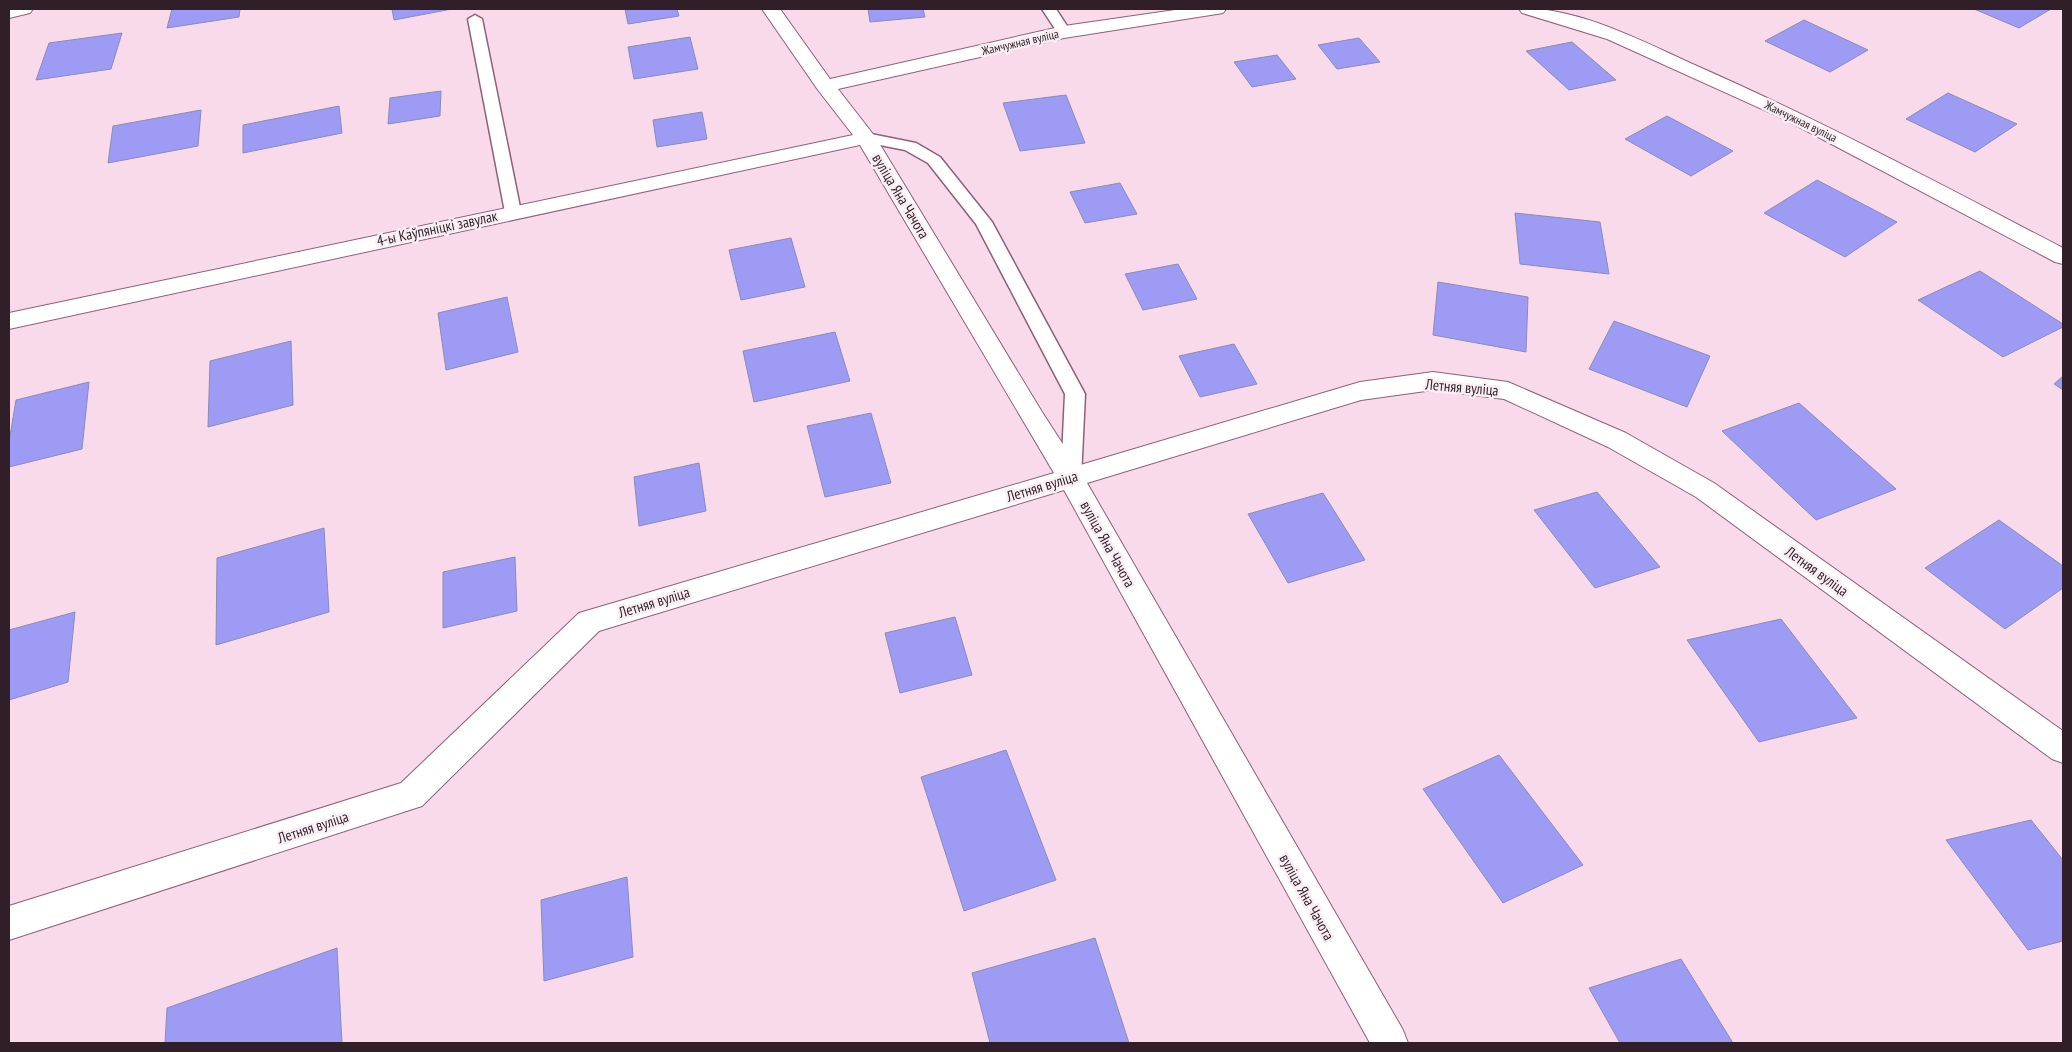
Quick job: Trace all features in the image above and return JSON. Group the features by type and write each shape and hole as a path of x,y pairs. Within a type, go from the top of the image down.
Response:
{"street":[{"path":"9,13 23,9"},
{"name":"вуліца Яна Чачота","path":"770,9 825,86 866,138 1033,419 1071,478 1390,1043"},
{"name":"Жамчужная вуліца","path":"825,86 1064,32 1217,9"},
{"name":"Жамчужная вуліца","path":"1528,9 1614,35 1791,115 2063,257"},
{"name":"4-ы Каўпяніцкі завулак","path":"9,321 866,138"},
{"name":"Летняя вуліца","path":"9,923 411,795 589,622 1360,391 1434,381 1508,391 1617,440 1706,490 2063,749"}],"lane":[{"path":"1049,9 1064,32"},
{"path":"475,19 513,212"},
{"path":"866,138 910,146 934,160 984,222 1075,394 1071,478"}],"building":[{"path":"172,9 240,9 239,17 167,28"},
{"path":"392,9 452,9 394,20"},
{"path":"625,9 677,9 679,16 628,24"},
{"path":"868,9 923,9 925,17 870,22"},
{"path":"1974,9 2051,9 2019,28"},
{"path":"1804,20 1868,50 1830,72 1765,41"},
{"path":"122,33 111,69 36,80 49,43"},
{"path":"690,37 698,69 634,79 628,47"},
{"path":"1359,38 1380,62 1337,69 1318,45"},
{"path":"1572,42 1616,80 1569,90 1526,51"},
{"path":"1277,55 1296,79 1252,87 1234,62"},
{"path":"441,91 440,116 388,124 390,98"},
{"path":"1948,93 2017,124 1975,152 1906,119"},
{"path":"1066,95 1085,143 1020,151 1003,103"},
{"path":"339,106 342,133 243,153 243,125"},
{"path":"201,110 198,146 108,163 113,126"},
{"path":"702,112 707,139 657,147 653,120"},
{"path":"1667,116 1733,151 1691,176 1625,139"},
{"path":"1817,180 1897,222 1845,257 1764,213"},
{"path":"1120,183 1137,214 1085,223 1070,192"},
{"path":"1515,213 1600,222 1609,274 1520,264"},
{"path":"791,238 805,287 741,300 729,250"},
{"path":"1178,264 1197,299 1143,310 1125,274"},
{"path":"1980,271 2063,324 2063,327 2003,357 1918,300"},
{"path":"1438,282 1528,297 1526,352 1433,335"},
{"path":"507,297 518,352 446,370 438,313"},
{"path":"1614,321 1710,356 1687,407 1589,369"},
{"path":"835,332 850,381 754,402 743,351"},
{"path":"291,341 293,405 208,427 210,361"},
{"path":"1234,344 1257,384 1200,397 1179,356"},
{"path":"2063,376 2063,390 2054,384"},
{"path":"89,382 82,449 9,467 9,442 16,400"},
{"path":"1799,403 1896,489 1816,520 1722,431"},
{"path":"871,413 891,483 825,497 807,426"},
{"path":"699,463 706,511 639,526 634,477"},
{"path":"1597,492 1660,567 1595,588 1534,510"},
{"path":"1323,493 1365,560 1288,583 1248,514"},
{"path":"1999,520 2063,566 2063,588 2005,629 1925,568"},
{"path":"324,528 329,612 216,645 217,558"},
{"path":"515,557 517,611 443,628 443,572"},
{"path":"75,612 68,682 9,700 9,630"},
{"path":"955,617 972,675 900,693 885,633"},
{"path":"1781,619 1857,718 1759,742 1687,640"},
{"path":"1006,750 1056,880 964,911 921,777"},
{"path":"1499,755 1583,865 1503,903 1423,789"},
{"path":"2031,820 2063,860 2063,941 2028,950 1946,840"},
{"path":"627,877 633,957 544,981 541,900"},
{"path":"1095,938 1129,1043 990,1043 972,973"},
{"path":"337,948 342,1043 165,1043 167,1008"},
{"path":"1681,959 1733,1043 1620,1043 1589,988"}]}
